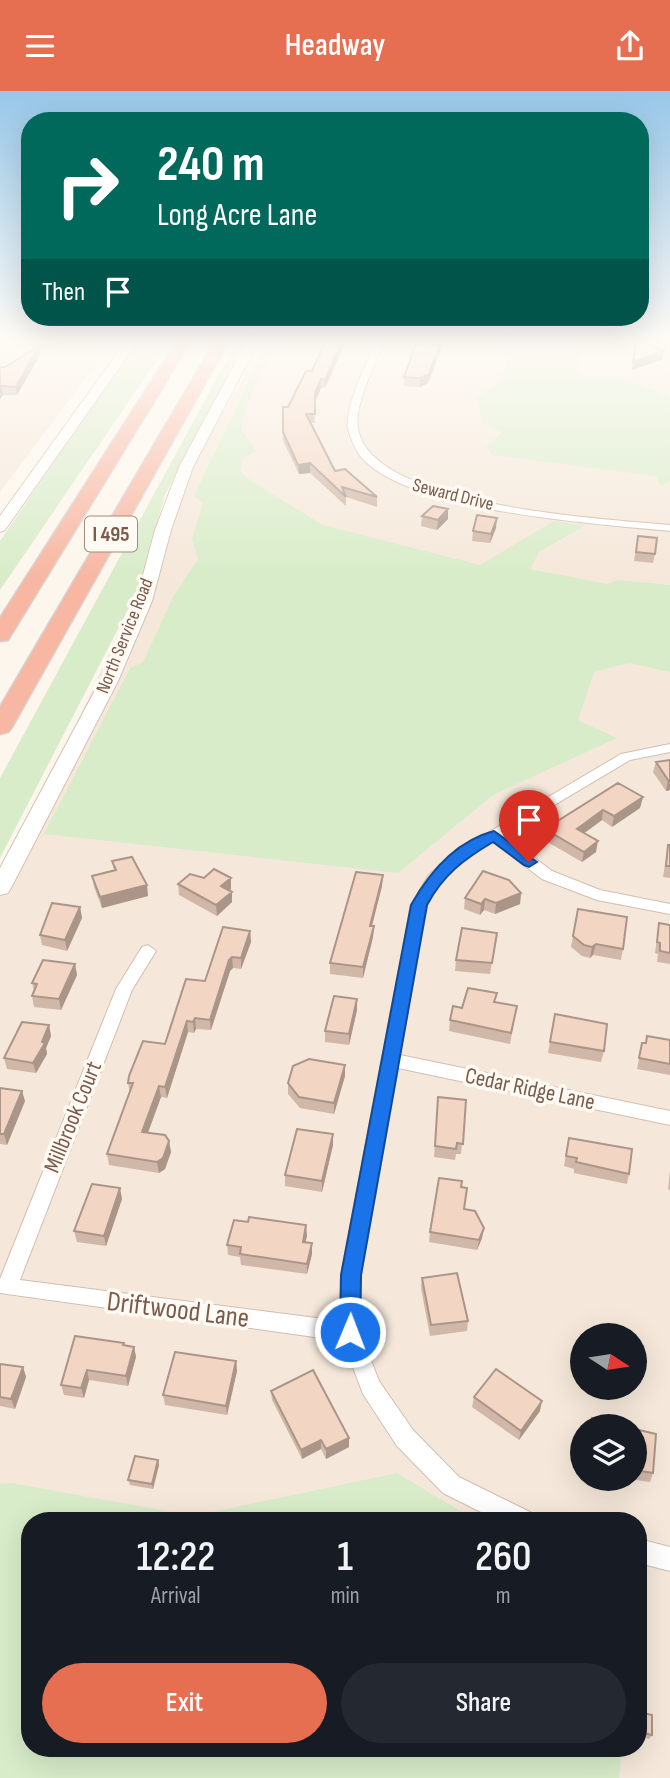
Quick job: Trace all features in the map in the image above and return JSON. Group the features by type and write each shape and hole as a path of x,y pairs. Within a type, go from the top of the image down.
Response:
{"highway":[{"name":"I 495","path":"0,635 135,420"},
{"name":"I 495","path":"0,727 177,420"}],"main road":[{"path":"0,527 76,420"},
{"name":"North Service Road","path":"0,888 109,681 144,601 163,530 186,467 211,420"}],"street":[{"name":"Seward Drive","path":"355,420 353,429 358,446 374,465 398,480 429,493 466,502 670,528"},
{"path":"506,1512 451,1485 405,1438 371,1387 350,1332 351,1275 419,905 433,880 457,857 626,757 670,748"},
{"path":"494,835 547,875 597,894 670,909"},
{"name":"Millbrook Court","path":"6,1287 124,989 148,951"},
{"name":"Cedar Ridge Lane","path":"391,1060 670,1118"},
{"name":"Driftwood Lane","path":"6,1287 350,1332"},
{"path":"647,1553 670,1559"}],"shaded area":[{"path":"0,420 55,420 0,492"},
{"path":"219,420 670,420 670,1778 0,1778 0,893 198,457"}],"green space":[{"path":"83,420 116,420 0,590 0,541"},
{"path":"194,420 204,420 165,495 136,594 0,858 0,778"},
{"path":"230,420 244,420 241,430 257,452 243,458 240,472 323,525 480,565 554,521 584,526 539,552 530,569 607,584 619,580 670,585 670,672 629,663 594,672 578,720 617,738 493,795 398,873 44,834 130,668 143,662 173,597 198,559 192,539 203,503 194,496"},
{"path":"482,420 670,420 670,481 661,486 656,476 492,455 486,447 502,432"},
{"path":"397,1473 462,1512 213,1512"},
{"path":"12,1483 172,1512 21,1512 21,1757 621,1757 619,1778 0,1778 0,1484"}],"building":[{"path":"283,420 309,420 335,471 345,469 377,497 342,487 346,497 310,463 298,465 283,432"},
{"path":"433,506 448,509 438,520 422,516"},
{"path":"477,515 497,518 491,534 473,531"},
{"path":"638,536 657,538 655,554 636,552"},
{"path":"670,760 670,780 668,780 656,762"},
{"path":"618,783 643,797 614,816 603,810 577,829 598,841 584,852 545,829"},
{"path":"668,845 670,866 666,866"},
{"path":"132,857 147,885 100,897 92,876 116,870 112,861"},
{"path":"214,869 231,878 221,886 232,892 216,905 178,884 190,874 204,878"},
{"path":"483,871 509,880 521,893 496,903 485,899 481,904 465,898"},
{"path":"356,872 383,875 363,967 330,963"},
{"path":"52,903 80,907 65,940 40,935"},
{"path":"578,909 627,917 623,949 596,944 592,947 584,945 573,936"},
{"path":"659,923 670,925 670,953 660,951 660,943 657,942"},
{"path":"223,927 250,931 241,958 232,957 229,960 210,1020 195,1018 193,1022 187,1021 165,1087 159,1086 142,1132 165,1135 169,1141 163,1158 157,1162 107,1154 133,1083 128,1083 129,1076 143,1041 165,1044 186,979 205,981"},
{"path":"462,928 497,933 492,963 456,960"},
{"path":"43,960 75,964 59,999 32,996 37,984 32,983"},
{"path":"468,988 497,993 494,1002 517,1006 511,1033 450,1020 453,1006 462,1008"},
{"path":"334,996 357,999 349,1034 325,1031"},
{"path":"555,1014 607,1024 604,1051 550,1042"},
{"path":"22,1022 49,1025 42,1042 45,1043 33,1063 4,1058"},
{"path":"647,1036 670,1040 670,1064 639,1058 642,1043 646,1043"},
{"path":"309,1059 345,1065 334,1103 299,1097 288,1083 293,1066"},
{"path":"0,1088 22,1091 4,1134 0,1134"},
{"path":"438,1097 466,1100 463,1144 457,1143 456,1149 435,1146"},
{"path":"297,1129 333,1134 322,1181 285,1175"},
{"path":"569,1138 632,1149 629,1174 576,1162 577,1158 566,1156"},
{"path":"439,1178 462,1181 461,1187 467,1188 464,1209 475,1211 484,1228 479,1240 430,1232"},
{"path":"92,1184 120,1188 104,1236 74,1231"},
{"path":"249,1217 306,1225 303,1242 312,1243 307,1264 240,1254 241,1247 227,1245 234,1220 248,1222"},
{"path":"457,1273 468,1321 431,1325 422,1278"},
{"path":"75,1336 134,1347 126,1376 87,1370 81,1388 61,1385"},
{"path":"175,1352 236,1361 226,1406 163,1395"},
{"path":"0,1364 23,1367 11,1399 0,1397"},
{"path":"496,1369 542,1401 521,1431 474,1397"},
{"path":"313,1370 349,1438 326,1449 321,1440 301,1450 271,1391"},
{"path":"647,1432 656,1434 653,1473 647,1472"},
{"path":"135,1456 158,1460 152,1484 128,1480"},
{"path":"647,1714 652,1715 652,1735 647,1734"}],"route":[{"path":"350,1332 351,1275 419,905 433,880 457,857 494,835 529,862"}]}
